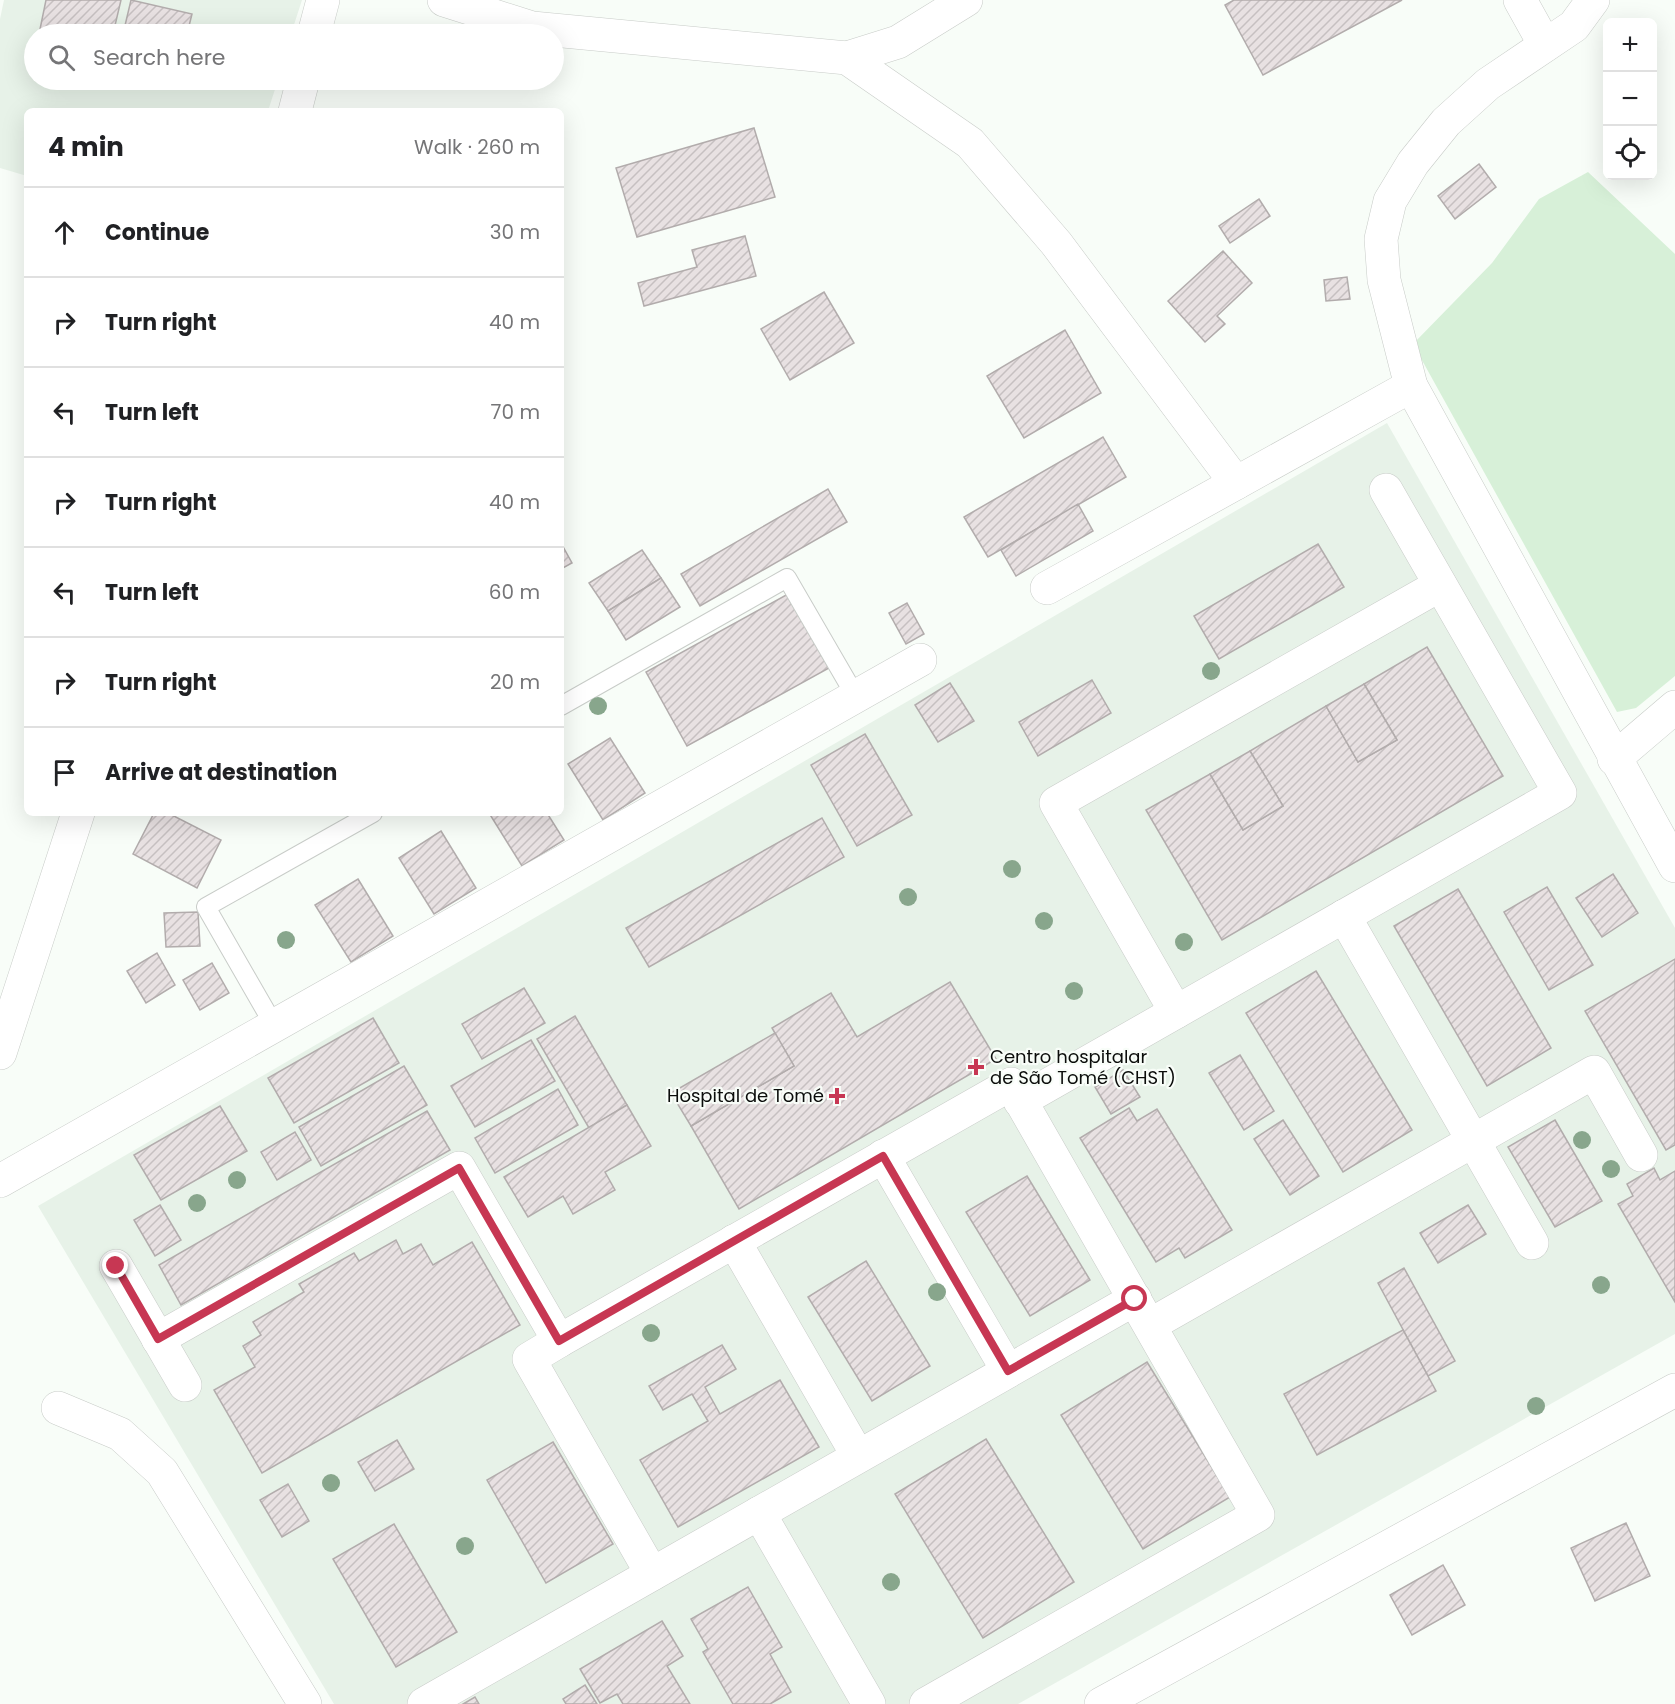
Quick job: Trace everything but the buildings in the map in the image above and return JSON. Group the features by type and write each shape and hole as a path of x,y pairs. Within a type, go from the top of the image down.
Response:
{"street":[{"path":"317,24 323,0"},
{"path":"444,0 519,24"},
{"path":"564,31 847,58 898,42 966,0"},
{"path":"1521,0 1545,45"},
{"path":"1593,0 1574,26 1488,84 1446,122 1413,163 1390,201 1381,239 1384,280 1412,386 1614,759 1675,866"},
{"path":"847,58 970,143 1056,243 1236,483"},
{"path":"296,108 300,90"},
{"path":"1047,588 1412,386"},
{"path":"1020,1101 1560,793 1386,490"},
{"path":"1176,1012 1056,803 1440,585"},
{"path":"0,1181 275,1028 920,660"},
{"path":"1614,759 1675,707"},
{"path":"0,1053 77,816"},
{"path":"1344,916 1532,1243"},
{"path":"424,1704 1008,1371 1142,1312 1473,1141 1594,1072 1641,1155"},
{"path":"652,1574 529,1359 1011,1084 1258,1515 926,1704"},
{"path":"883,1156 1008,1371"},
{"path":"158,1339 459,1168 559,1341"},
{"path":"734,1241 858,1456"},
{"path":"116,1266 185,1385"},
{"path":"1101,1704 1667,1405"},
{"path":"58,1408 120,1434 162,1472 305,1704"},
{"path":"759,1513 869,1704"}],"lane":[{"path":"564,704 787,578 856,697"},
{"path":"275,1028 206,908 368,816"}],"shaded area":[{"path":"4,0 302,0 294,24 24,24 24,90 275,90 269,108 24,108 24,175 0,168 0,19"},
{"name":"Centro hospitalar de São Tomé (CHST)","path":"1387,423 1675,928 1675,1334 1018,1704 334,1704 38,1206"}],"green space":[{"path":"1588,172 1675,254 1675,676 1636,708 1617,712 1413,344 1492,263 1539,199"}],"place":[{"name":"Centro hospitalar de São Tomé (CHST)","path":"976,1067"},
{"name":"Hospital de Tomé","path":"837,1096"}],"route":[{"path":"116,1266 158,1339 459,1168 559,1341 883,1156 1008,1371 1135,1299"}]}
